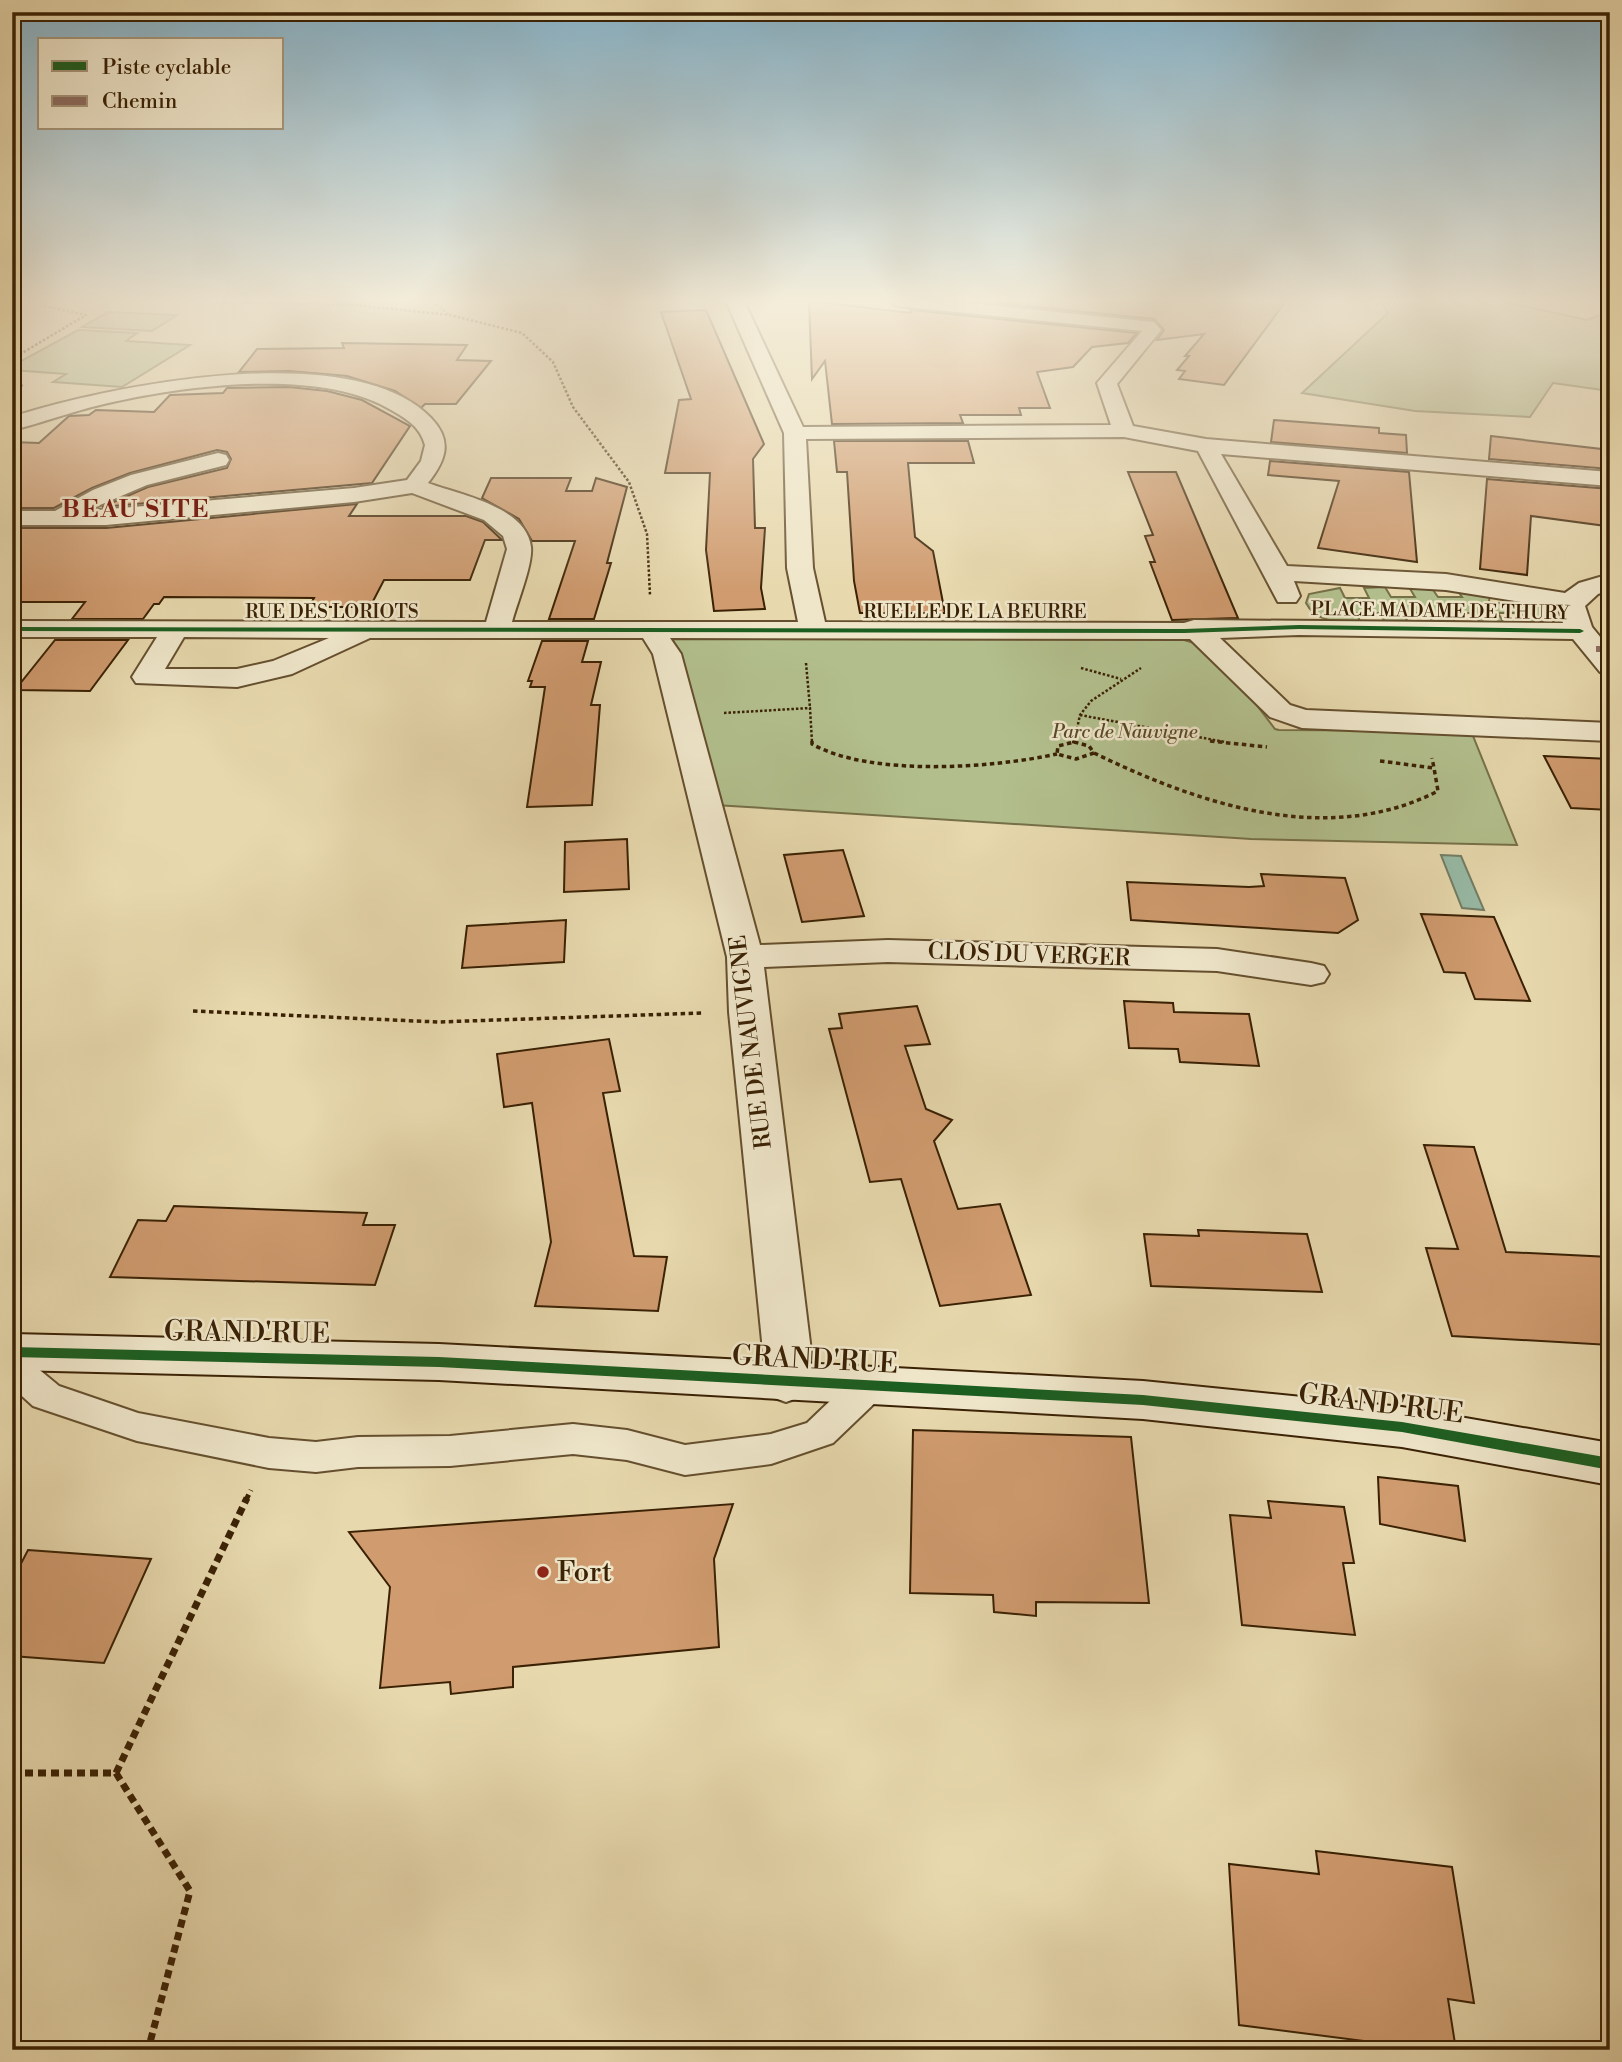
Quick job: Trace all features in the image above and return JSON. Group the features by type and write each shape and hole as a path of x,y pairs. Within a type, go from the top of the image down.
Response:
{"street":[{"path":"12,424 99,397"},
{"path":"382,397 412,411 436,440 435,455 429,469 414,486"},
{"path":"780,397 795,433 800,568 809,641"},
{"path":"1112,397 1124,430"},
{"path":"795,433 1124,430 1206,446 1538,470 1610,479"},
{"path":"1206,446 1278,573 1299,627"},
{"path":"57,517 92,497 184,466 218,460"},
{"path":"12,518 106,518 354,495 414,486 492,515 506,524 515,535 519,549 497,629"},
{"name":"PLACE MADAME DE THURY","path":"1278,573 1446,582 1570,602"},
{"path":"1610,582 1597,584 1570,602 1570,616 1610,666"},
{"name":"RUELLE DE LA BEURRE","path":"652,631 809,641 1299,627"},
{"name":"PLACE MADAME DE THURY","path":"1299,627 1580,631"},
{"path":"12,657 57,639 71,628"},
{"path":"1194,628 1280,711 1302,719 1610,732"},
{"name":"RUE DES LORIOTS","path":"12,629 652,631"},
{"name":"RUE DES LORIOTS","path":"176,629 146,677 237,678 282,668 373,629"},
{"name":"RUE DE NAUVIGNE","path":"652,631 667,654 745,957 748,1012 787,1351 786,1382"},
{"name":"CLOS DU VERGER","path":"745,957 888,951 1217,960 1311,974"},
{"name":"GRAND'RUE","path":"12,1352 315,1357 627,1371 868,1387 1143,1400 1402,1426 1610,1464"}],"lane":[{"path":"12,1367 46,1396 136,1427 269,1453 316,1457 358,1452 450,1451 573,1440 627,1445 685,1460 771,1449 820,1433 868,1387"}],"path":[{"path":"569,397 573,407 629,482 647,534 652,631"},
{"path":"809,641 812,744 820,751 924,765 1001,765 1057,754 1070,760 1086,760 1094,753"},
{"path":"1074,742 1080,715 1091,701 1142,667"},
{"path":"681,716 810,708"},
{"path":"1057,754 1058,746 1074,742 1089,746 1094,753 1157,783 1234,805 1301,816 1368,818 1420,804 1438,791 1434,768"},
{"path":"193,1011 438,1021 748,1012"},
{"path":"116,1773 269,1453"},
{"path":"12,1773 116,1773"},
{"path":"116,1773 190,1891 148,2050"}],"green space":[{"path":"1329,397 1543,397 1530,417 1415,411"},
{"path":"1385,587 1391,597 1415,597 1409,587 1431,587 1438,597 1462,597 1455,587 1490,592 1489,602 1514,605 1515,596 1538,604 1548,617 1546,621 1529,624 1521,613 1498,613 1504,623 1481,624 1473,613 1450,613 1456,624 1434,624 1427,613 1403,613 1409,624 1386,623 1379,613 1356,613 1361,623 1323,618 1310,610 1306,603 1309,594 1340,588 1345,598 1369,598 1364,588"},
{"name":"Parc de Nauvigne","path":"683,635 1174,637 1204,646 1220,657 1275,729 1471,731 1517,845 1251,839 715,805 668,641"}],"shaded area":[{"path":"1441,855 1461,856 1484,910 1462,908"}],"building":[{"path":"168,397 351,397 362,400 410,426 372,483 102,507 148,487 227,468 231,459 227,452 217,450 130,473 92,488 54,508 12,508 12,442 39,443 69,416 89,415 96,410 154,412"},
{"path":"405,397 462,397 456,404 425,404 421,408"},
{"path":"744,397 764,444 753,459 755,528 765,528 761,588 765,609 714,611 706,550 710,473 665,473 679,400"},
{"path":"829,397 1046,397 1050,408 1019,408 1021,415 960,415 963,423 832,424"},
{"path":"1274,420 1379,428 1379,433 1406,435 1407,453 1271,442"},
{"path":"1491,436 1610,450 1610,469 1489,459"},
{"path":"834,441 968,441 974,463 908,463 915,537 933,551 945,613 860,613 854,581 847,472 837,472"},
{"path":"1270,461 1409,472 1417,562 1318,548 1339,481 1268,475"},
{"path":"1128,472 1176,472 1238,618 1172,620 1150,562 1155,562 1145,536 1153,535"},
{"path":"491,478 571,478 566,491 592,491 596,478 627,487 607,563 611,563 594,619 549,619 575,541 532,541 519,519 482,498"},
{"path":"1487,479 1610,489 1610,521 1605,521 1606,526 1531,516 1527,575 1480,569"},
{"path":"357,504 349,516 466,516 483,522 502,540 485,540 470,580 384,580 370,607 309,607 314,598 164,597 159,604 154,604 143,619 72,619 85,602 12,602 12,528 106,528"},
{"path":"55,640 128,640 90,691 15,690"},
{"path":"542,641 588,641 582,662 601,662 591,705 600,705 592,805 527,807 545,687 530,687 532,681 528,681"},
{"path":"1544,756 1610,759 1610,810 1571,808"},
{"path":"627,839 629,889 564,892 565,842"},
{"path":"843,850 864,916 802,922 784,855"},
{"path":"1261,874 1345,878 1358,920 1338,933 1131,920 1127,882 1264,886"},
{"path":"1421,914 1494,917 1530,1001 1475,999 1465,973 1444,972"},
{"path":"566,920 564,962 462,968 467,926"},
{"path":"1124,1001 1173,1003 1174,1012 1249,1014 1259,1066 1180,1062 1178,1049 1129,1048"},
{"path":"917,1006 930,1044 905,1046 926,1109 952,1120 934,1141 958,1209 1000,1204 1031,1295 940,1306 901,1179 870,1182 829,1029 842,1028 839,1014"},
{"path":"609,1039 620,1091 603,1093 634,1256 667,1257 658,1311 535,1306 551,1242 532,1103 504,1107 497,1054"},
{"path":"1424,1145 1474,1147 1506,1252 1610,1257 1610,1345 1452,1336 1426,1248 1458,1249"},
{"path":"174,1206 367,1213 363,1225 395,1225 375,1285 110,1277 138,1220 166,1221"},
{"path":"1198,1230 1307,1234 1322,1292 1151,1286 1144,1234 1199,1236"},
{"path":"913,1430 1131,1437 1149,1603 1036,1602 1036,1616 994,1612 993,1595 910,1593"},
{"path":"1378,1477 1458,1486 1465,1541 1380,1524"},
{"path":"1268,1501 1344,1507 1354,1563 1343,1563 1355,1635 1242,1625 1230,1515 1271,1518"},
{"name":"Fort","path":"733,1504 714,1559 719,1647 513,1667 513,1687 451,1694 450,1682 380,1688 390,1587 349,1532"},
{"path":"28,1550 151,1559 104,1663 12,1656 12,1581"},
{"path":"1316,1851 1452,1867 1474,2003 1448,1999 1456,2050 1434,2050 1239,2025 1229,1864 1319,1874"}],"marked path":[{"path":"1596,649 1610,649"}],"cycle path":[{"path":"12,629 1184,631 1299,627 1580,631"},
{"path":"12,1352 439,1362 1143,1400 1402,1427 1610,1464"}],"place":[{"name":"Fort","path":"543,1572"}],"district":[{"name":"BEAU SITE","path":"136,510"}]}
